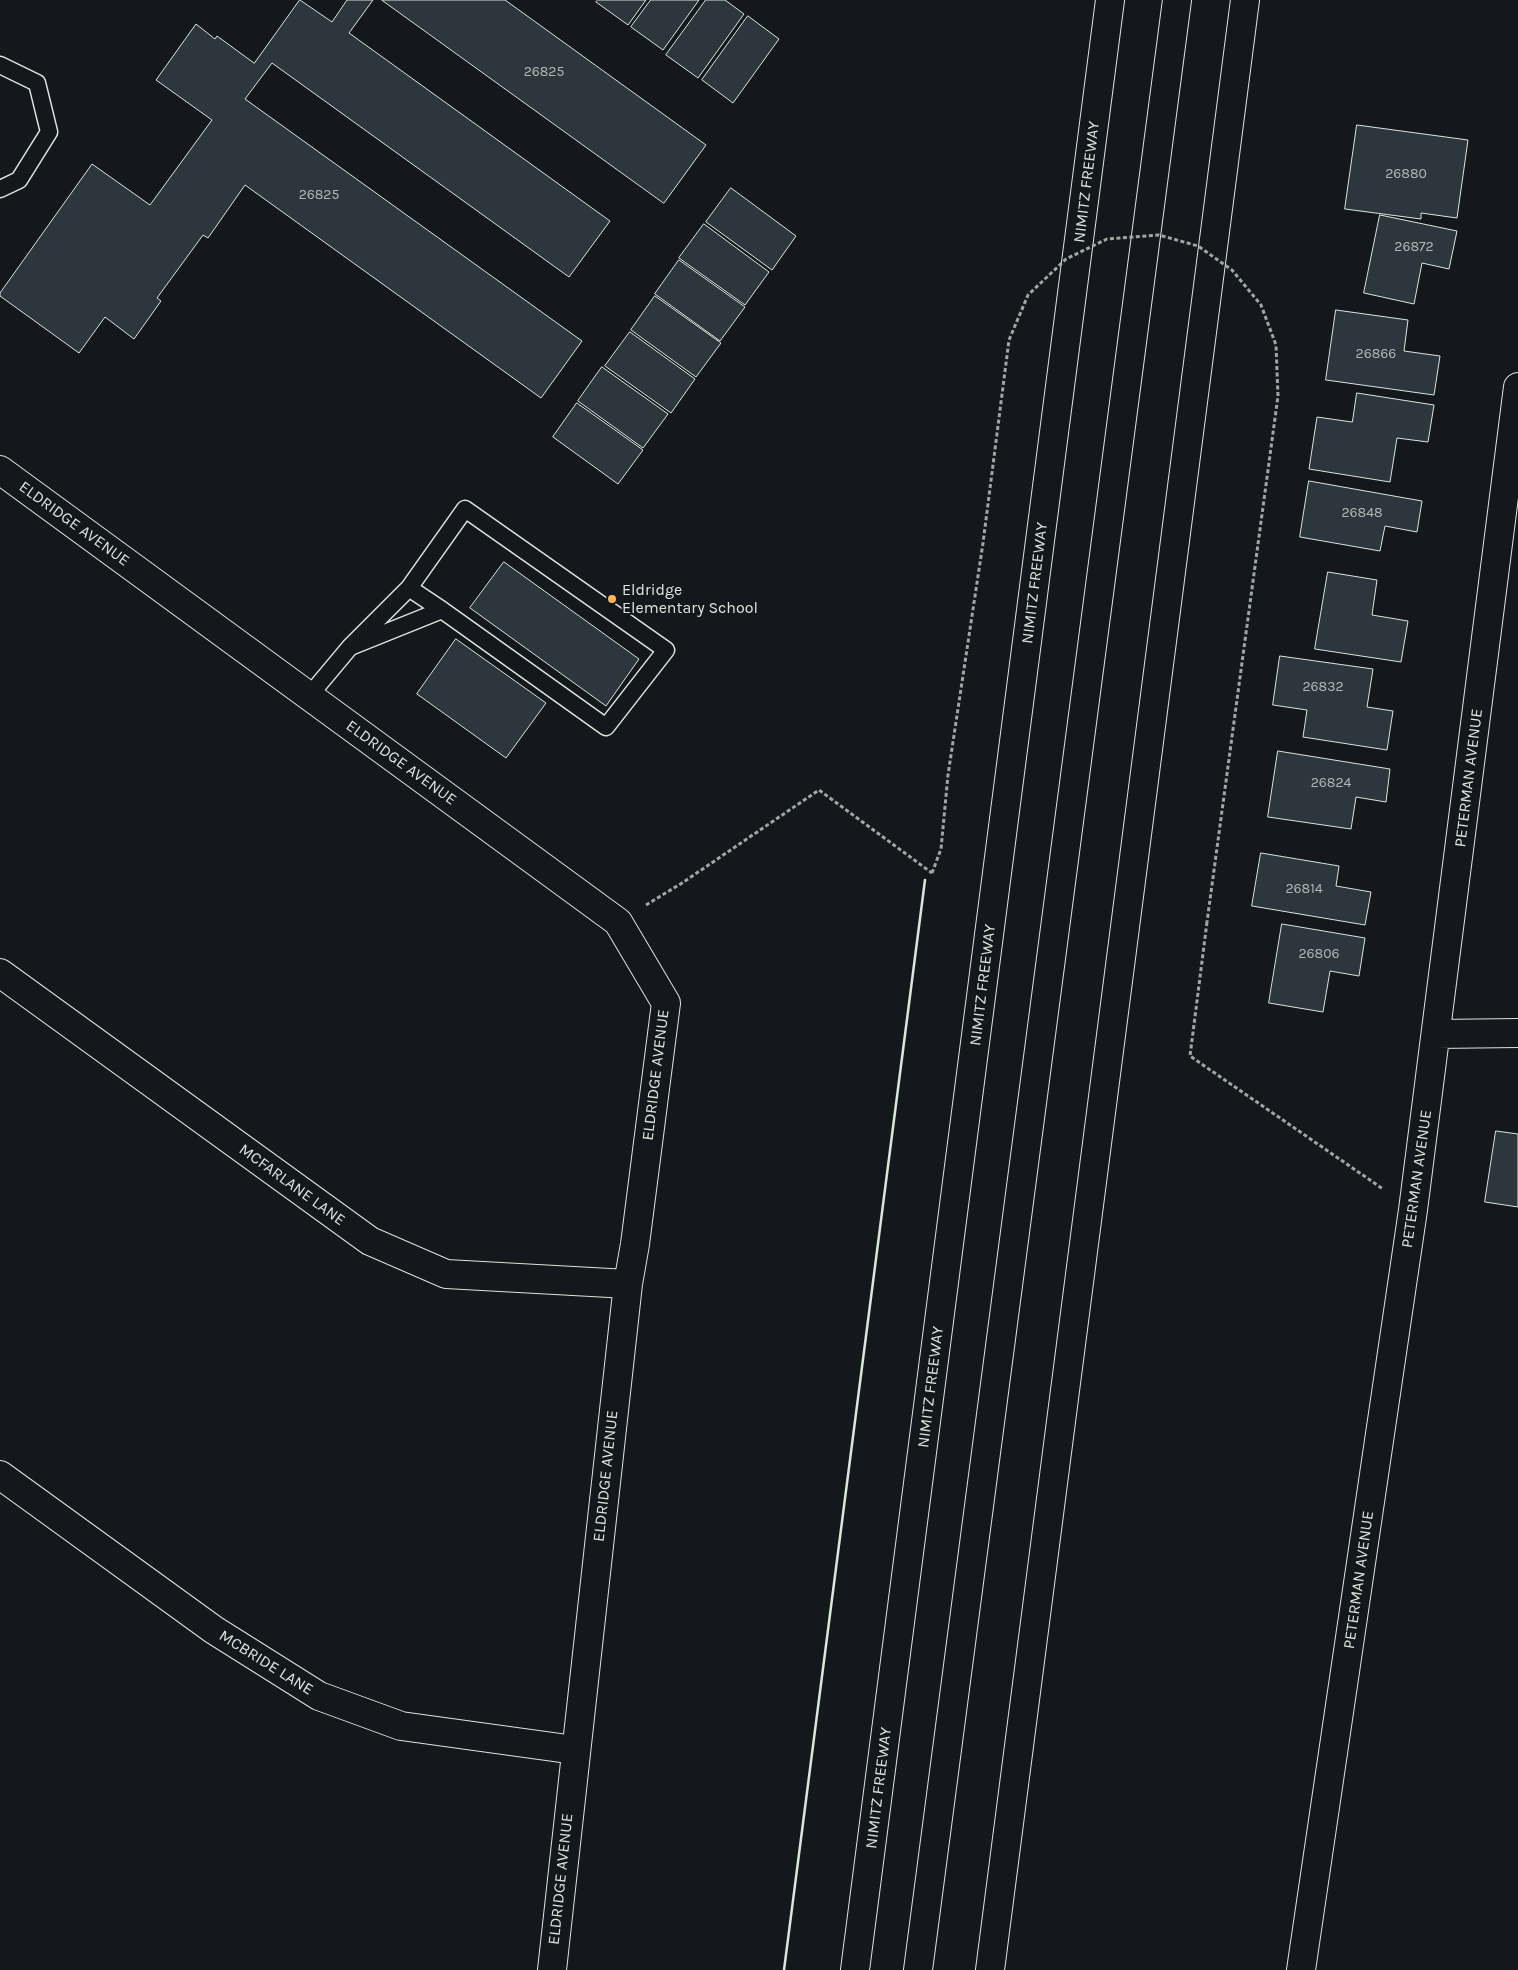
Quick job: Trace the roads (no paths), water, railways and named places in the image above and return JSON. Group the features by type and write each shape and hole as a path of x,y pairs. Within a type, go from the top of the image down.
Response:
{"main road":[{"name":"NIMITZ FREEWAY","path":"855,1970 1110,0"},
{"path":"918,1970 1177,0"},
{"path":"990,1970 1245,0"},
{"name":"PETERMAN AVENUE","path":"1301,1970 1509,541 1518,387"},
{"name":"ELDRIDGE AVENUE","path":"0,470 618,922 666,1003 636,1244 628,1284 552,1970"},
{"name":"MCFARLANE LANE","path":"0,972 370,1241 446,1274 628,1284"},
{"path":"1436,1034 1518,1033"},
{"name":"MCBRIDE LANE","path":"0,1475 214,1630 319,1696 401,1726 575,1750"}],"lane":[{"path":"0,65 37,83 49,132 19,180 0,188"},
{"path":"309,696 350,646 409,588 465,509 666,650 606,727 409,588"},
{"path":"350,646 442,610"}],"place":[{"name":"Eldridge Elementary School","path":"612,599"}]}
